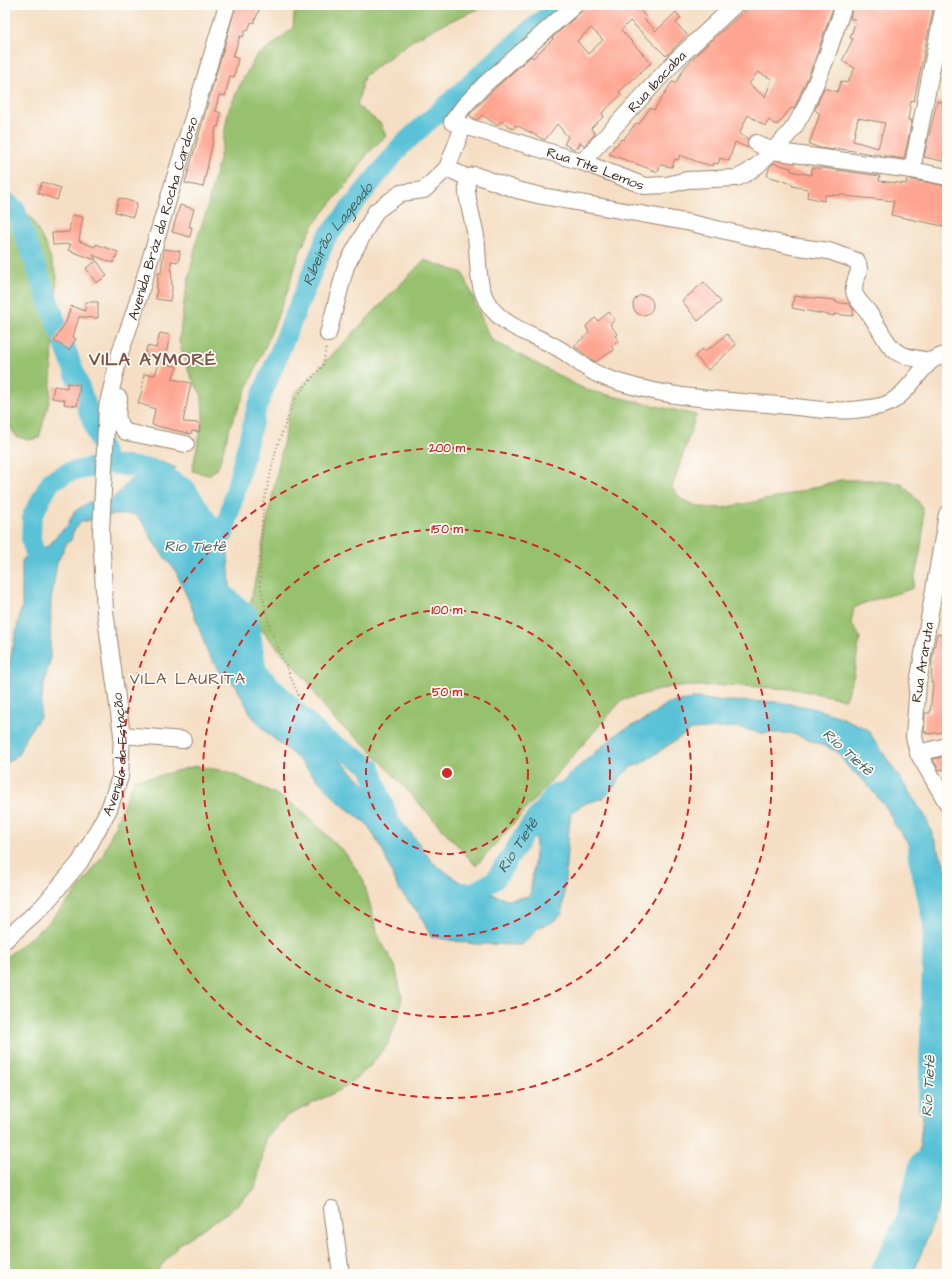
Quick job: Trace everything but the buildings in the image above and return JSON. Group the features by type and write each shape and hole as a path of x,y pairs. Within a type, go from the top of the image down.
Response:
{"street":[{"name":"Avenida Bráz da Rocha Cardoso","path":"100,532 105,432 107,407 112,379 227,5"},
{"path":"328,334 346,266 376,211 401,194 424,190 447,168 457,125 456,115 485,84 575,5"},
{"name":"Rua Ibacaba","path":"582,162 676,60 735,5"},
{"name":"Rua Tite Lemos","path":"457,125 582,162 634,183 655,186 687,180 737,178 747,173 787,136 805,108 824,64 844,5"},
{"path":"912,170 944,5"},
{"path":"756,143 772,151 912,170 947,177"},
{"path":"447,168 468,178 475,175 517,190 542,196 691,223 791,246 829,251 857,261 860,266 854,286 854,293 889,347 900,354 912,358 931,361"},
{"path":"468,178 466,189 474,226 479,274 483,293 488,304 496,314 513,327 557,347 588,370 603,377 646,390 678,395 818,409 860,409 886,405 900,396 931,361 947,354"},
{"path":"128,330 129,345 116,415 120,427 126,432 186,444"},
{"name":"Rua Araruta","path":"947,514 915,709 914,737 918,753 947,803"},
{"name":"Avenida da Estação","path":"5,940 43,906 64,884 80,862 109,809 120,777 122,735 105,611 100,532"},
{"path":"122,735 183,740"},
{"path":"918,753 947,746"},
{"path":"332,1209 341,1274"}],"path":[{"path":"300,699 270,628 260,584 263,505 277,446 296,397 324,365 328,334"}],"green space":[{"path":"295,5 488,5 441,25 413,40 364,76 357,106 380,123 386,136 367,154 354,175 314,224 300,251 288,290 230,427 218,468 209,475 192,471 203,419 202,396 190,375 179,342 184,302 197,239 207,209 223,143 228,111 256,56 269,48 293,28"},
{"path":"5,193 10,196 32,219 46,246 57,276 50,398 39,438 29,440 17,437 5,420"},
{"path":"424,260 463,273 490,339 586,390 696,415 672,488 681,499 699,507 722,508 780,497 840,480 871,480 902,484 907,489 921,505 924,525 913,588 854,608 851,622 860,637 854,675 845,699 793,689 725,685 670,687 622,700 476,866 367,746 334,720 309,683 248,615 293,395"},
{"path":"195,766 226,771 274,793 300,809 345,853 363,879 379,938 395,966 402,997 399,1015 388,1044 369,1067 344,1088 287,1116 265,1139 255,1189 231,1210 178,1245 155,1274 5,1274 5,958 47,924 78,890 102,857 134,779 154,777"}],"water":[{"name":"Rio Tietê","path":"162,462 176,468 168,478 173,487 184,500 195,509 219,522 227,541 230,586 248,615 248,649 268,690 391,810 414,837 432,862 467,887 507,900 530,896 536,846 534,823 545,798 572,772 619,732 648,718 668,703 698,698 718,701 778,702 808,707 838,716 867,729 925,816 947,871 947,1179 941,1201 913,1274 876,1274 882,1267 900,1233 914,1212 915,1183 926,1091 932,1067 932,1032 938,1006 941,960 937,939 935,904 920,874 917,855 895,825 888,810 865,782 848,767 837,751 791,733 761,733 736,727 691,730 642,763 631,767 619,778 614,787 604,798 586,803 571,812 562,914 551,923 539,927 522,945 475,944 431,937 420,915 398,888 382,849 367,824 340,803 294,755 267,733 252,716 236,686 220,673 208,653 190,603 175,570 156,546 142,521 134,514 113,515 81,522 73,532 71,540 66,544 57,563 51,600 50,660 43,688 40,717 26,736 18,755 5,764 5,683 22,605 22,561 32,548 43,548 50,545 56,536 67,526 74,512 89,502 111,501 144,465"}],"waterway":[{"name":"Ribeirão Lageado","path":"224,534 257,407 326,238 402,145 522,37 561,5"},
{"path":"5,201 15,209 107,462"},
{"name":"Rio Tietê","path":"41,573 31,540 32,516 51,481 69,472 108,464 152,469 186,489 216,534 216,537"},
{"name":"Rio Tietê","path":"227,597 248,615 257,672 323,738 370,766 392,829"},
{"name":"Rio Tietê","path":"453,891 472,893 495,880 530,826 555,793"},
{"name":"Rio Tietê","path":"917,852 933,924 928,1106"},
{"name":"Rio Tietê","path":"879,1274 905,1221 920,1162"}],"district":[{"name":"VILA AYMORÉ","path":"153,359"},
{"name":"VILA LAURITA","path":"188,678"}]}
